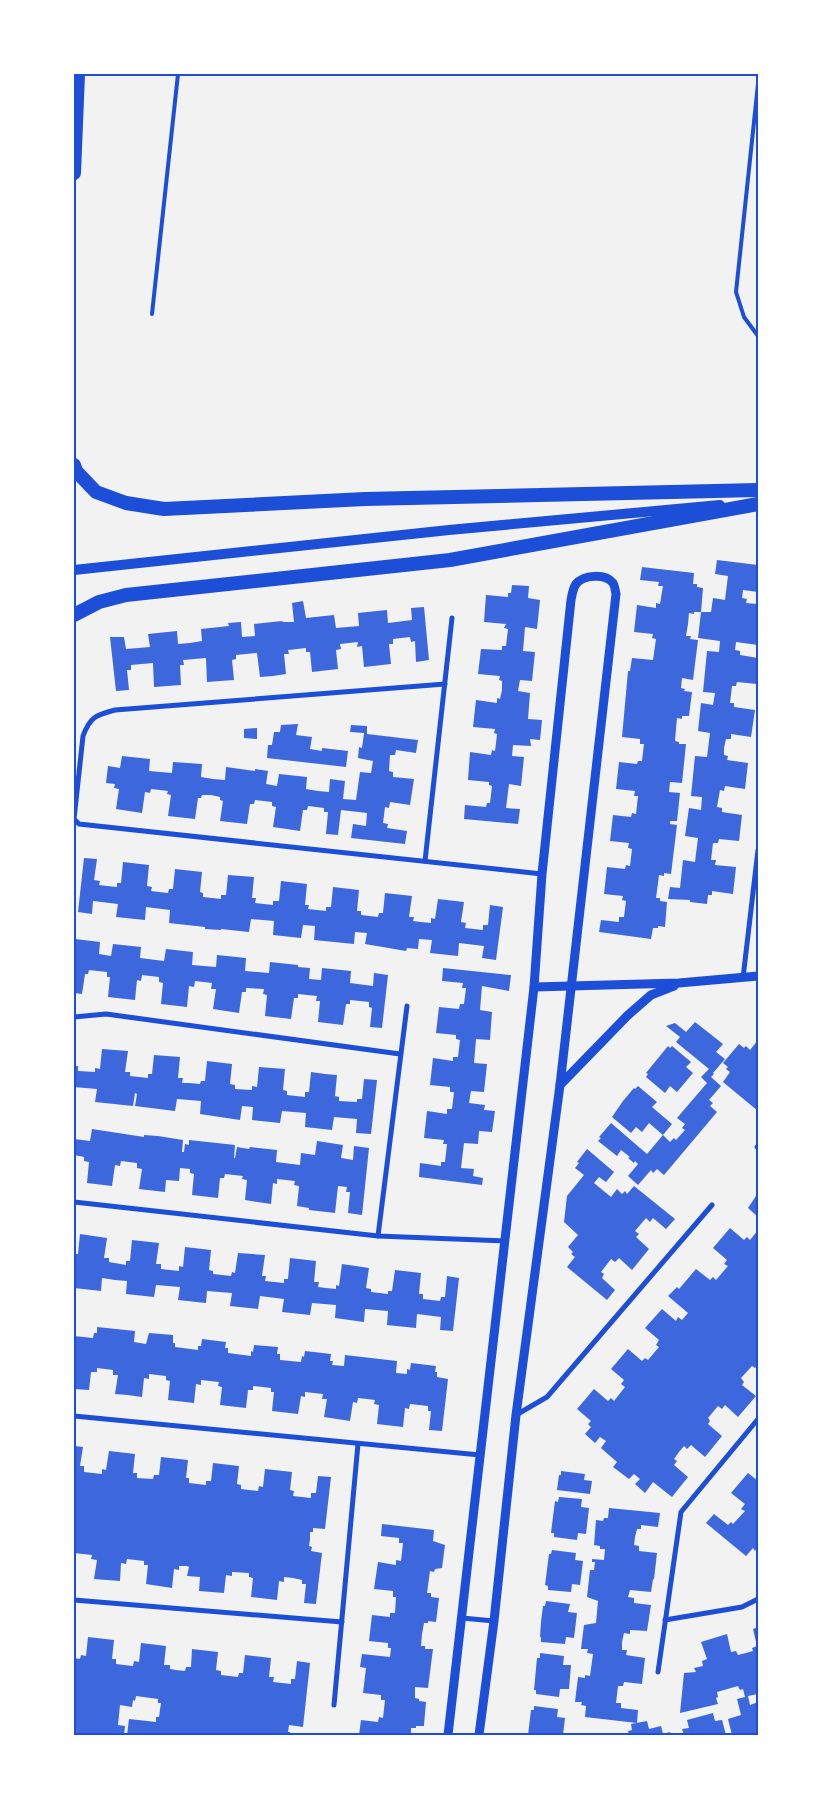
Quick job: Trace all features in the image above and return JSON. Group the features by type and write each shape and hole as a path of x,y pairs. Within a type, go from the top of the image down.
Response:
{"highway":[{"path":"74,173 78,74"},
{"path":"74,465 76,471 96,492 126,503 164,509 365,499 758,490"},
{"path":"74,615 99,602 126,596 450,560 758,503"}],"main road":[{"path":"74,570 449,530 758,503"}],"street":[{"path":"448,1735 534,987 542,874 571,600 574,586 581,579 600,577 610,580 615,585 616,594 560,1085 516,1415 494,1621 479,1735"},
{"path":"425,861 452,618"},
{"path":"445,684 115,710 100,714 88,723 82,736 74,818 79,824 542,874"},
{"path":"743,978 758,850"},
{"path":"534,987 679,983 758,976"},
{"path":"560,1085 627,1016 651,995 679,983"},
{"path":"378,1236 407,1006"},
{"path":"74,1017 106,1014 400,1054"},
{"path":"74,1202 378,1236 506,1241"},
{"path":"516,1415 546,1397 712,1205"},
{"path":"74,1416 480,1455"},
{"path":"658,1672 681,1512 758,1419"},
{"path":"334,1706 358,1444"},
{"path":"665,1620 742,1607 758,1599"},
{"path":"74,1600 342,1622"},
{"path":"462,1618 494,1621"}],"lane":[{"path":"152,314 178,74"},
{"path":"758,84 736,292 744,317 758,336"}],"building":[{"path":"717,560 758,565 758,592 743,590 742,598 747,599 746,603 758,604 758,645 736,642 735,650 740,651 740,655 758,658 758,678 757,684 737,682 736,686 732,686 730,703 734,703 734,707 755,710 751,737 731,734 731,739 726,739 724,748 724,755 728,756 727,760 748,763 745,789 725,786 724,791 720,790 717,807 722,808 722,812 742,815 739,841 719,839 718,843 713,843 711,860 716,860 715,865 736,867 733,894 712,891 712,895 708,895 707,904 690,902 690,900 668,899 670,887 680,888 683,860 695,862 698,838 685,836 689,808 701,810 702,797 691,796 695,756 707,757 710,733 698,731 701,703 713,705 715,693 703,692 707,651 719,652 720,641 698,638 701,612 711,612 713,598 725,600 728,576 715,574"},
{"path":"642,567 694,573 693,584 703,588 701,612 689,613 686,636 691,636 690,639 698,640 693,680 682,678 681,688 685,689 684,691 692,692 689,716 682,716 682,719 677,718 675,741 679,742 679,744 686,744 682,783 670,782 669,792 680,793 677,821 670,821 670,824 677,825 671,874 664,873 664,876 659,875 656,898 667,902 665,927 658,926 658,928 653,928 651,939 599,932 601,920 619,922 619,917 624,917 626,901 622,900 623,896 604,894 607,867 625,869 626,865 630,866 632,849 628,848 629,843 610,841 613,815 631,817 632,813 636,814 638,796 634,796 635,791 616,789 619,762 637,764 638,761 642,761 644,744 640,744 640,739 622,737 628,671 630,671 632,658 653,660 656,639 652,638 653,634 634,632 637,605 656,608 656,603 660,604 663,586 658,586 659,582 640,580"},
{"path":"512,585 529,586 528,598 540,600 537,629 525,627 523,651 535,652 532,681 520,680 518,691 530,693 528,719 542,720 540,740 530,739 531,746 513,745 512,756 524,757 521,786 509,784 506,808 520,809 518,824 464,819 465,805 486,807 487,803 490,803 492,786 489,785 489,782 468,780 470,752 491,755 492,750 495,751 497,734 494,733 495,729 473,727 476,700 497,703 497,698 500,699 502,690 502,681 499,680 500,676 478,674 481,649 502,650 502,646 506,646 508,629 504,628 506,624 484,622 486,595 508,597 508,593 511,593"},
{"path":"303,601 306,618 334,615 336,628 359,626 358,613 387,610 388,623 412,620 411,608 424,607 429,660 416,662 415,641 411,642 410,637 393,639 393,644 389,644 391,664 364,667 362,646 357,647 358,642 340,644 341,649 336,650 338,669 312,672 310,652 306,652 306,648 288,650 289,654 284,654 286,674 273,676 260,677 257,653 236,655 236,659 232,660 234,680 207,682 206,658 183,660 184,665 180,665 181,685 154,687 153,663 131,665 131,670 127,670 129,690 116,691 110,637 124,637 126,649 150,647 148,634 177,631 178,644 190,643 202,641 201,629 229,626 228,623 241,622 242,637 255,636 254,624 282,621 294,622 292,603"},
{"path":"298,724 296,735 312,737 310,749 322,751 322,748 348,751 346,767 267,758 268,745 272,745 274,732 280,732 281,725"},
{"path":"351,725 367,726 367,734 418,740 416,753 396,750 395,755 390,755 389,771 393,772 393,777 414,779 410,805 390,802 389,808 385,807 383,823 388,824 387,828 407,831 405,844 351,838 353,824 366,826 367,813 341,810 338,835 326,834 328,812 324,812 324,808 308,806 307,810 303,810 300,831 273,827 276,807 272,806 272,802 255,800 254,804 250,804 247,824 220,821 223,801 220,800 220,797 211,795 202,795 201,798 198,798 195,819 168,816 171,795 167,794 168,791 151,789 150,793 145,792 142,813 116,809 119,789 114,788 115,784 106,783 108,766 120,768 122,756 150,759 149,771 172,773 173,762 202,764 201,777 213,779 225,780 226,767 268,771 266,784 277,786 279,774 307,777 306,789 318,791 329,792 330,779 345,781 343,799 356,800 360,772 371,773 373,761 358,758 359,747 362,748 364,733 350,732"},
{"path":"257,728 257,739 244,738 244,729"},
{"path":"84,858 97,859 94,880 100,881 99,885 107,886 117,887 117,883 121,883 123,862 149,865 147,886 152,887 151,891 159,892 168,893 169,889 173,889 175,869 202,872 200,892 203,893 203,897 221,899 221,895 226,895 228,875 254,877 252,898 256,898 255,903 273,905 273,901 279,901 281,881 307,884 305,905 309,905 308,909 326,911 326,907 331,907 333,887 359,890 357,911 361,911 361,915 378,917 379,913 383,913 385,893 412,896 409,917 414,917 413,921 421,922 431,923 431,918 435,919 438,899 464,902 461,922 466,923 465,928 483,930 483,925 488,925 490,905 503,907 496,960 482,958 484,946 459,943 458,956 430,953 432,940 419,939 418,949 407,948 406,951 365,944 367,933 355,932 354,944 314,940 315,926 303,925 301,938 273,935 274,921 251,919 249,932 205,929 205,927 169,923 170,910 146,907 145,920 116,917 118,904 93,901 92,914 78,912"},
{"path":"75,939 100,942 99,954 111,956 113,944 141,947 140,958 164,961 166,949 193,952 192,965 216,967 217,955 246,958 245,971 269,973 270,962 298,965 298,967 310,968 309,979 321,980 322,968 351,971 350,983 373,986 374,973 388,975 382,1028 370,1027 372,1008 369,1007 369,1002 350,1000 350,1004 346,1004 343,1025 318,1022 320,1001 316,1001 317,996 298,994 298,998 294,998 291,1019 265,1016 267,995 263,994 264,989 246,988 246,992 242,992 239,1013 213,1009 216,989 211,989 212,983 195,981 194,987 189,986 187,1007 161,1004 163,983 159,982 159,977 142,975 141,981 137,980 135,1000 108,997 110,977 107,977 107,972 89,970 88,974 85,974 82,994 74,993"},
{"path":"443,968 511,975 509,991 482,986 480,1010 492,1012 490,1040 476,1039 474,1063 487,1064 484,1092 471,1091 469,1103 485,1105 484,1110 495,1111 492,1132 479,1131 478,1144 464,1143 461,1168 474,1169 473,1176 483,1178 482,1185 419,1177 420,1163 441,1166 441,1162 445,1162 447,1144 443,1144 444,1140 424,1138 427,1111 447,1114 447,1109 452,1109 454,1092 450,1092 450,1087 430,1085 433,1058 453,1061 453,1057 458,1057 460,1040 456,1039 456,1035 436,1033 439,1007 459,1009 460,1004 464,1004 466,988 462,988 463,983 442,981"},
{"path":"695,1022 723,1044 716,1052 725,1059 711,1077 721,1086 709,1100 713,1103 710,1106 717,1112 664,1175 657,1169 653,1173 651,1170 638,1185 628,1176 638,1164 635,1161 634,1163 621,1150 617,1156 598,1141 601,1138 599,1137 611,1123 647,1154 663,1135 670,1142 674,1138 676,1140 685,1130 682,1128 685,1124 677,1118 707,1083 701,1077 709,1069 676,1042 680,1037 666,1026 675,1023 686,1032"},
{"path":"758,1040 758,1111 723,1082 730,1072 723,1063 739,1044 744,1048 746,1046 750,1050"},
{"path":"668,1046 670,1048 672,1046 691,1062 686,1067 693,1073 677,1092 670,1086 665,1093 646,1077 648,1074 646,1073"},
{"path":"102,1049 128,1051 125,1072 130,1072 130,1076 148,1078 148,1074 152,1074 154,1055 180,1057 178,1078 183,1078 182,1083 200,1084 201,1081 205,1081 207,1061 232,1064 230,1084 235,1085 235,1089 252,1090 252,1086 257,1087 259,1067 285,1069 283,1090 287,1091 287,1095 305,1097 305,1092 309,1092 311,1072 337,1075 335,1096 339,1097 339,1101 357,1102 357,1099 362,1099 364,1079 377,1080 371,1134 356,1133 357,1119 334,1117 332,1130 305,1127 306,1113 282,1111 280,1123 252,1120 253,1107 242,1106 240,1120 200,1114 201,1101 177,1099 175,1111 135,1106 137,1094 135,1093 133,1106 95,1102 97,1089 74,1087 74,1066 78,1066 78,1071 95,1072 95,1068 100,1069"},
{"path":"638,1086 657,1102 652,1107 672,1124 663,1135 649,1123 642,1132 636,1127 631,1133 612,1117 623,1101"},
{"path":"92,1129 144,1137 144,1135 158,1136 183,1140 182,1152 184,1152 185,1144 189,1145 189,1140 235,1145 234,1158 237,1147 277,1150 276,1162 300,1165 301,1153 315,1155 317,1141 343,1145 341,1158 353,1160 354,1146 369,1148 362,1215 348,1213 350,1192 346,1192 347,1187 338,1186 335,1213 309,1210 309,1208 297,1206 299,1186 294,1185 295,1181 277,1179 277,1184 273,1183 271,1204 245,1200 247,1180 242,1179 243,1176 225,1174 224,1178 220,1178 218,1198 192,1195 194,1174 190,1173 190,1169 180,1168 179,1181 166,1180 165,1192 139,1189 142,1169 137,1168 137,1163 121,1161 120,1166 115,1165 112,1186 87,1183 89,1162 84,1161 84,1157 74,1155 74,1139 90,1141"},
{"path":"587,1149 614,1172 606,1182 599,1177 594,1183 611,1197 617,1189 622,1194 625,1191 627,1194 634,1186 675,1219 666,1229 653,1218 650,1222 646,1218 635,1231 639,1234 636,1237 649,1249 632,1270 619,1258 615,1262 611,1259 601,1272 604,1274 602,1278 615,1290 607,1300 567,1267 575,1257 571,1254 573,1252 568,1247 578,1235 564,1222 567,1196 584,1175 575,1168 579,1163 577,1162"},
{"path":"758,1193 758,1217 748,1208"},
{"path":"730,1228 744,1240 747,1237 750,1240 758,1230 758,1365 755,1368 752,1366 741,1378 744,1382 742,1385 756,1396 738,1417 725,1405 722,1409 718,1406 708,1418 710,1421 708,1424 722,1436 705,1457 691,1445 687,1449 684,1446 679,1452 674,1459 677,1461 674,1465 688,1477 672,1497 653,1482 645,1493 635,1484 640,1479 634,1474 629,1479 613,1467 617,1462 601,1448 606,1441 600,1437 595,1443 585,1434 591,1427 588,1424 591,1421 577,1409 594,1389 608,1401 611,1398 614,1401 625,1387 621,1384 624,1380 611,1369 628,1349 642,1361 645,1358 648,1360 659,1347 656,1345 659,1340 645,1328 662,1309 676,1321 678,1317 682,1320 688,1313 668,1296 677,1287 679,1289 696,1269 710,1280 713,1277 716,1280 728,1266 724,1264 727,1260 713,1248"},
{"path":"80,1234 107,1238 104,1258 109,1258 109,1262 126,1265 126,1261 130,1261 132,1240 159,1243 156,1264 161,1264 161,1269 179,1271 179,1266 183,1267 185,1247 211,1250 209,1270 213,1271 213,1274 231,1276 232,1272 235,1273 238,1253 265,1255 262,1276 266,1276 265,1281 284,1283 284,1279 288,1279 290,1258 316,1261 314,1282 319,1282 318,1287 336,1289 336,1285 339,1286 342,1264 369,1268 366,1288 371,1289 371,1292 388,1294 388,1291 392,1291 395,1270 421,1273 419,1294 423,1294 423,1299 440,1301 441,1297 445,1297 447,1276 459,1278 453,1331 440,1330 441,1317 417,1314 416,1328 387,1325 388,1311 365,1309 364,1322 335,1318 336,1305 312,1303 310,1315 282,1312 284,1299 260,1296 258,1309 230,1306 232,1293 207,1291 206,1303 178,1300 180,1287 156,1285 154,1297 126,1294 127,1281 102,1278 101,1291 74,1288 76,1275 74,1275 74,1259 75,1254 78,1254"},
{"path":"97,1327 135,1331 134,1342 146,1344 149,1333 173,1335 175,1347 198,1350 202,1339 226,1342 225,1348 228,1348 228,1353 251,1356 254,1345 278,1347 277,1354 280,1354 280,1360 301,1362 305,1351 331,1354 330,1361 333,1361 332,1365 344,1366 345,1355 397,1361 396,1373 407,1374 407,1369 410,1370 411,1363 436,1366 435,1372 437,1372 437,1377 448,1379 442,1431 429,1430 431,1411 428,1411 428,1406 410,1404 409,1409 405,1408 403,1427 377,1424 379,1405 374,1404 375,1400 367,1399 358,1398 357,1403 353,1402 350,1421 324,1417 327,1399 322,1399 323,1394 305,1392 305,1397 301,1396 298,1414 272,1411 274,1392 271,1392 271,1388 253,1386 253,1390 248,1390 246,1408 220,1405 222,1387 218,1386 219,1382 201,1380 201,1385 196,1384 194,1403 168,1400 170,1381 166,1380 166,1376 149,1374 149,1379 144,1378 142,1397 115,1394 118,1375 113,1375 113,1370 97,1368 97,1372 91,1372 89,1390 74,1389 74,1336 93,1338 94,1333 97,1333"},
{"path":"74,1446 83,1447 80,1466 84,1466 84,1472 102,1474 102,1469 106,1470 109,1451 135,1454 133,1473 137,1473 137,1478 153,1479 154,1475 159,1475 161,1457 188,1460 186,1478 189,1478 189,1483 206,1485 206,1481 211,1481 213,1463 239,1466 237,1484 241,1485 241,1489 249,1490 258,1491 259,1486 263,1487 265,1469 292,1472 290,1490 294,1491 293,1496 311,1498 311,1493 316,1493 318,1476 331,1477 325,1529 313,1528 313,1532 310,1532 309,1546 312,1547 311,1551 322,1553 316,1604 304,1603 306,1584 302,1584 302,1580 284,1577 284,1582 279,1581 277,1600 251,1597 253,1578 249,1577 249,1573 232,1572 232,1576 226,1575 224,1593 199,1591 200,1577 187,1576 189,1567 179,1566 179,1570 174,1569 172,1588 146,1584 148,1565 144,1565 144,1561 127,1559 126,1564 121,1563 120,1581 94,1579 97,1560 91,1559 92,1555 74,1553"},
{"path":"561,1471 585,1474 584,1480 592,1481 590,1494 557,1490"},
{"path":"748,1473 758,1481 758,1547 755,1551 753,1548 746,1556 706,1523 714,1514 728,1525 731,1522 733,1524 745,1511 741,1509 745,1504 731,1493"},
{"path":"559,1497 582,1499 581,1507 589,1508 586,1534 578,1533 577,1540 554,1537 554,1533 551,1533 555,1501 558,1502"},
{"path":"609,1508 660,1513 658,1527 641,1525 641,1529 637,1529 634,1545 639,1546 639,1551 657,1553 651,1592 630,1590 628,1597 634,1598 634,1603 651,1605 647,1631 630,1630 630,1634 624,1633 622,1642 622,1650 627,1650 626,1655 645,1658 642,1684 624,1682 623,1686 618,1686 616,1703 621,1703 621,1708 638,1710 637,1723 585,1717 586,1706 581,1705 582,1702 575,1702 578,1677 585,1678 585,1675 590,1676 593,1654 587,1653 588,1649 581,1649 584,1625 596,1623 598,1601 587,1597 590,1570 594,1570 595,1562 592,1562 592,1559 604,1560 605,1549 600,1549 600,1546 594,1545 596,1520 603,1521 604,1518 608,1518"},
{"path":"382,1524 434,1530 433,1541 445,1545 442,1568 435,1569 434,1572 430,1571 427,1593 431,1593 431,1597 439,1598 436,1622 428,1621 428,1623 424,1623 422,1634 421,1646 425,1646 425,1649 433,1649 428,1688 415,1687 415,1698 426,1702 424,1726 411,1728 411,1735 359,1735 361,1720 378,1722 379,1717 383,1718 385,1700 381,1700 381,1695 363,1693 366,1668 360,1667 362,1654 390,1657 391,1648 388,1648 388,1643 369,1641 372,1615 390,1617 390,1613 395,1613 396,1597 393,1597 393,1591 374,1589 378,1562 396,1565 396,1560 401,1561 403,1543 399,1543 399,1538 381,1536"},
{"path":"552,1550 576,1553 575,1560 583,1561 580,1585 572,1584 571,1592 548,1590 548,1586 545,1585 549,1554 551,1554"},
{"path":"546,1601 570,1604 568,1612 577,1613 574,1638 566,1637 565,1644 541,1642 541,1622 543,1606 545,1606"},
{"path":"758,1627 758,1694 748,1696 750,1705 758,1702 758,1735 732,1735 728,1719 741,1715 737,1699 745,1697 743,1689 740,1690 738,1686 717,1692 718,1704 680,1713 684,1673 696,1672 694,1668 703,1666 702,1661 707,1659 701,1642 727,1634 731,1652 736,1651 738,1655 746,1653 753,1651 752,1648 757,1646 753,1629"},
{"path":"88,1637 114,1640 112,1659 116,1659 116,1664 124,1665 133,1666 134,1661 139,1662 141,1643 166,1646 164,1665 170,1665 170,1669 176,1670 185,1671 186,1667 191,1667 192,1649 218,1652 216,1670 221,1671 221,1675 238,1677 239,1673 243,1673 245,1655 271,1658 269,1677 274,1677 273,1682 291,1684 291,1679 295,1679 297,1661 310,1663 303,1727 289,1725 288,1732 290,1732 290,1735 127,1735 129,1719 156,1722 156,1717 159,1717 161,1703 158,1703 158,1699 136,1696 132,1707 120,1705 118,1725 125,1726 124,1735 74,1735 74,1658 80,1659 81,1655 86,1656"},
{"path":"540,1653 564,1656 563,1665 571,1665 569,1689 560,1689 559,1697 536,1694 536,1690 534,1690 537,1658 540,1658"},
{"path":"534,1706 558,1709 557,1717 565,1718 563,1735 528,1735 531,1710 534,1710"},
{"path":"713,1713 715,1721 722,1720 726,1735 684,1735 682,1729 689,1728 687,1720"},
{"path":"647,1721 649,1729 661,1726 663,1734 670,1732 671,1735 629,1735 628,1731 632,1730 631,1724"}]}
